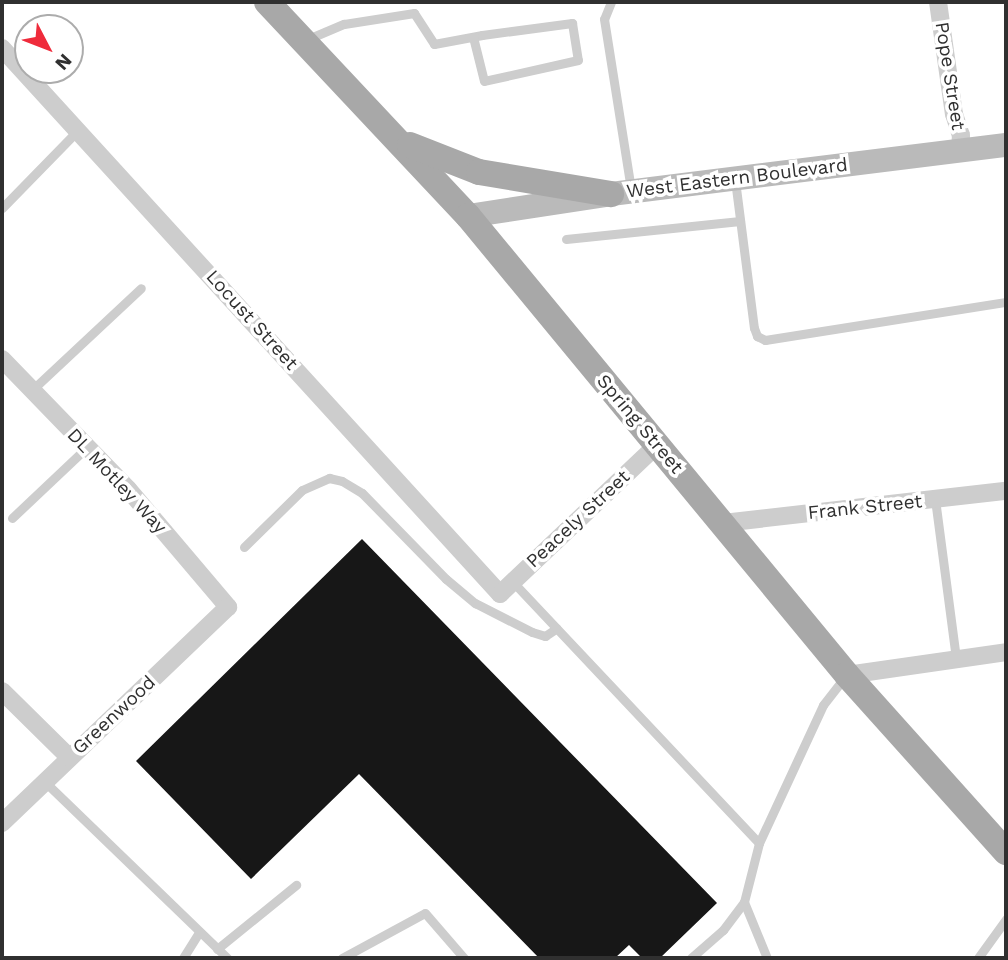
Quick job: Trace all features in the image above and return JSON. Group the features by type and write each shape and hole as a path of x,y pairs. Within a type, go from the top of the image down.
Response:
{"main road":[{"name":"Spring Street","path":"277,5 303,41 468,216 848,675 1006,852"},
{"path":"397,139 455,165 479,172 621,193"},
{"name":"West Eastern Boulevard","path":"468,216 621,193 1006,145"}],"street":[{"name":"Pope Street","path":"938,2 954,114 961,135 960,151"},
{"name":"Locust Street","path":"2,48 506,587"},
{"name":"DL Motley Way","path":"2,359 128,489 228,607"},
{"name":"Peacely Street","path":"506,587 657,445"},
{"name":"Frank Street","path":"723,523 1006,491"},
{"name":"Greenwood","path":"2,824 228,607"},
{"path":"848,675 1006,652"},
{"path":"2,691 69,757"}],"lane":[{"path":"611,2 604,19 621,193"},
{"path":"303,41 344,24 414,13 434,44 473,37 572,23 578,60 484,81 473,37"},
{"path":"2,208 78,130"},
{"path":"735,178 754,328 757,336 765,340 1006,302"},
{"path":"566,239 740,221"},
{"path":"32,390 141,288"},
{"path":"12,517 87,447"},
{"path":"244,547 302,490 329,478 342,481 362,493 446,579 475,603 545,636 557,628"},
{"path":"935,499 956,659"},
{"path":"506,587 557,628 759,843"},
{"path":"691,958 723,930 744,902 759,843 823,705 848,675"},
{"path":"44,781 227,958"},
{"path":"217,949 296,885"},
{"path":"744,902 767,958"},
{"path":"342,958 425,913 464,958"},
{"path":"978,958 1006,919"},
{"path":"183,958 198,932"}],"building":[{"path":"362,539 717,903 660,958 642,958 629,945 615,958 539,958 359,774 251,879 136,761"}]}
